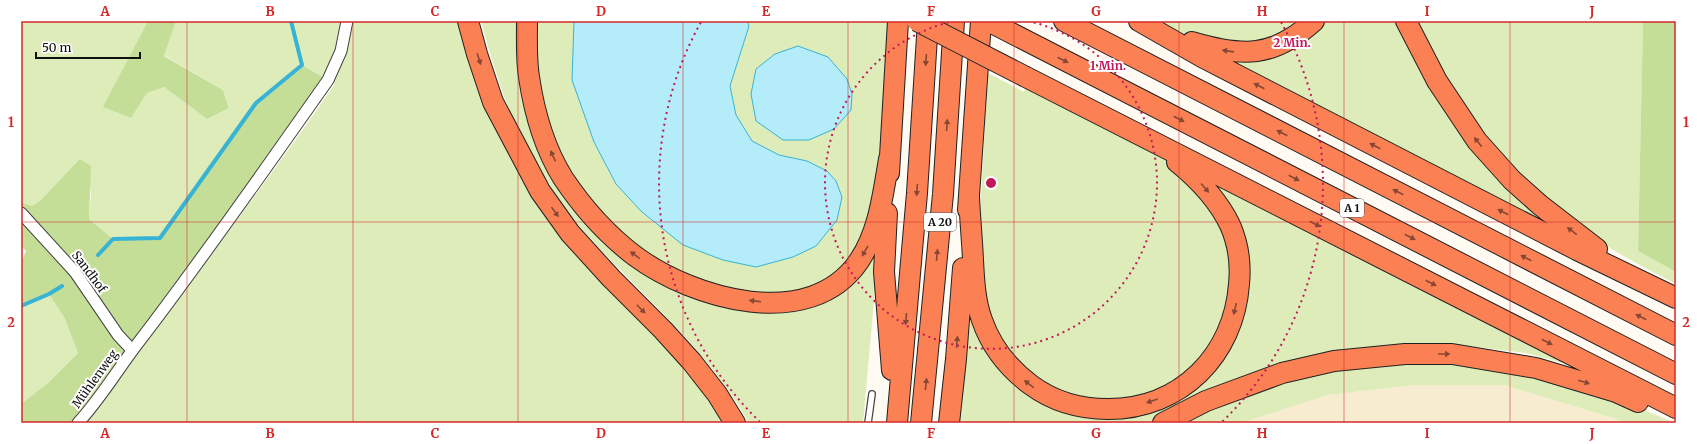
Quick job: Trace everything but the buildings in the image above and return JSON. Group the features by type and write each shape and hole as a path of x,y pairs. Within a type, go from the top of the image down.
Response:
{"highway":[{"path":"468,21 493,102 540,191 570,233 590,256 692,362 717,394 735,423"},
{"path":"527,21 529,77 535,106 546,142 562,176 585,208 609,235 636,256 664,274 687,285 712,294 767,303 791,302 810,298 827,291 843,280 858,262 868,244 876,225 889,159"},
{"path":"897,422 884,272 889,159 898,21"},
{"path":"917,21 1155,144 1676,408"},
{"name":"A 20","path":"897,422 917,193 928,21"},
{"name":"A 20","path":"921,423 943,194 954,21"},
{"path":"949,423 956,359 969,196 981,21"},
{"name":"A 1","path":"988,21 1676,374"},
{"path":"1064,21 1676,335"},
{"path":"1139,21 1214,49 1254,52 1277,47 1298,35 1314,21"},
{"path":"1139,21 1202,58 1577,250 1676,298"},
{"path":"1406,21 1436,81 1477,141 1512,180 1567,227 1650,285"},
{"path":"969,196 975,289 981,319 991,342 1004,360 1020,376 1039,391 1065,403 1093,409 1115,409 1150,403 1167,396 1194,378 1216,353 1233,319 1238,298 1240,263 1230,225 1217,203 1200,182 1155,144"},
{"path":"1163,423 1206,401 1282,374 1334,361 1420,354 1452,354 1536,368 1616,392 1676,418"}],"street":[{"name":"Mühlenweg","path":"78,423 91,409 132,350 194,270 328,80 341,51 347,21"},
{"name":"Sandhof","path":"21,213 75,272 118,335 132,350"}],"lane":[{"path":"868,423 872,394"}],"shaded area":[{"path":"1414,385 1504,385 1613,418 1624,423 1241,423 1328,395"}],"green space":[{"path":"21,21 148,21 104,107 131,118 147,93 164,87 207,119 229,108 223,90 164,55 176,21 461,21 509,149 669,345 729,423 78,423 210,256 335,84 302,65 256,103 160,238 113,239 89,219 91,192 81,159 41,200 32,206 21,202"},
{"path":"148,21 176,21 164,56 223,90 229,108 207,119 164,87 147,93 131,118 103,107"},
{"path":"481,21 521,21 540,147 652,274 799,306 879,245 863,423 749,423 713,369 670,321 591,240 556,194 536,163 511,114 498,80"},
{"path":"535,21 574,21 572,80 594,142 616,184 656,225 807,161 779,155 752,141 736,115 730,86 749,26 747,21 892,22 876,206 851,264 816,289 775,297 711,286 659,263 614,229 577,184 554,142 537,87"},
{"path":"1156,21 1305,21 1253,47 1200,41"},
{"path":"1324,21 1395,21 1424,80 1457,130 1478,157 1562,235 1215,57 1312,34"},
{"path":"1415,21 1643,21 1638,251 1676,272 1676,284 1632,261 1586,231 1545,198 1506,160 1488,140 1451,89"},
{"path":"1643,21 1676,21 1676,272 1638,251"},
{"path":"302,65 328,80 78,423 21,423 21,404 49,382 78,353 65,319 49,294 21,306 21,263 26,251 21,245 21,202 32,206 41,200 80,159 91,166 89,219 113,239 160,238 256,103"},
{"path":"988,73 1024,92 1025,88 1112,129 1164,159 1188,178 1222,223 1235,278 1225,325 1184,378 1132,402 1070,398 1016,366 986,316 978,249"},
{"path":"1203,174 1589,370 1526,353 1468,346 1415,346 1156,418 1148,423 957,423 969,302 975,325 1065,409 1187,390 1245,291"},
{"path":"49,294 65,319 78,353 49,382 21,404 21,306"},
{"path":"1428,362 1519,369 1620,399 1674,423 1624,423 1613,418 1504,385 1414,385 1328,395 1241,423 1183,423 1222,404 1262,388 1304,376 1356,368"}],"water":[{"path":"574,21 747,21 749,26 730,86 736,115 752,141 779,155 807,161 827,171 836,181 842,197 837,220 816,246 793,257 756,267 723,260 683,245 642,212 616,184 594,142 572,80"},
{"path":"798,46 828,57 847,79 852,94 851,110 834,129 809,140 783,140 756,121 751,94 756,69 775,54"}],"waterway":[{"path":"98,255 113,239 160,238 256,103 302,65 291,21"},
{"path":"21,306 49,294 62,286"}]}
